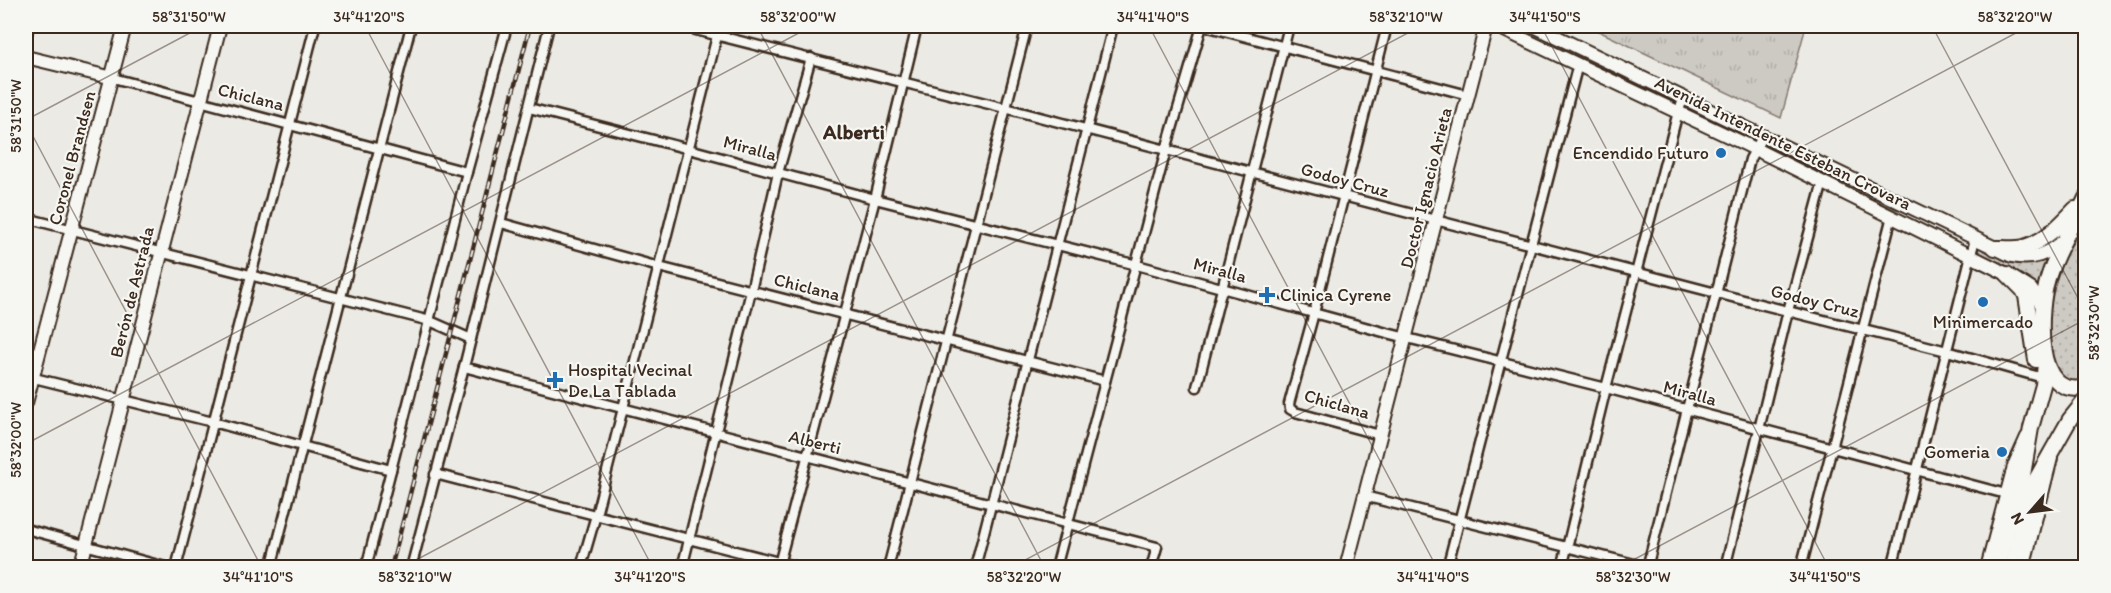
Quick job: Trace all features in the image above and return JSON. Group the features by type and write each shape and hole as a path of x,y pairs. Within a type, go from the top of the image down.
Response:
{"main road":[{"path":"2032,424 2043,385 2045,363 2043,307 2048,280 2085,198"},
{"path":"1995,248 2024,247 2073,227"},
{"path":"1998,567 2023,475 2032,424 2036,376 2035,352 2026,296 2007,274"},
{"path":"2045,363 2052,377 2063,387 2078,389 2085,387"},
{"path":"2012,567 2035,481 2070,419 2085,399"}],"street":[{"path":"26,37 29,26"},
{"name":"Coronel Brandsen","path":"26,403 29,377 125,26"},
{"name":"Berón de Astrada","path":"80,567 220,26"},
{"path":"176,567 315,26"},
{"path":"271,567 411,26"},
{"path":"366,567 467,172 507,26"},
{"path":"411,567 501,224 549,26"},
{"name":"Godoy Cruz","path":"680,26 1862,329 2036,376"},
{"path":"779,565 918,26"},
{"path":"888,567 1026,26"},
{"path":"975,567 1113,26"},
{"path":"1056,567 1166,150 1204,26 1468,95"},
{"path":"1197,387 1289,26"},
{"path":"1314,313 1387,26"},
{"name":"Doctor Ignacio Arieta","path":"1346,567 1486,26"},
{"name":"Avenida Intendente Esteban Crovara","path":"1496,26 1754,148 2007,274 2031,289 2043,307"},
{"name":"Avenida Intendente Esteban Crovara","path":"1534,26 2012,256 2029,259 2048,251 2073,227"},
{"path":"583,560 717,36"},
{"name":"Chiclana","path":"26,57 467,172"},
{"path":"682,567 778,173 811,58"},
{"path":"1447,567 1578,64"},
{"path":"1562,567 1636,272 1678,112 1684,98"},
{"name":"Miralla","path":"529,108 875,199 1057,244 2006,494"},
{"path":"1364,496 1648,567 1750,159 1762,135"},
{"path":"1725,567 1788,311 1823,182"},
{"path":"1802,567 1892,216"},
{"path":"26,218 430,321 471,339"},
{"name":"Chiclana","path":"501,224 751,291 1105,381"},
{"path":"1892,567 1976,239"},
{"name":"Chiclana","path":"1314,313 1289,404 1290,409 1380,435"},
{"name":"Alberti","path":"464,367 1157,547 1151,567"},
{"path":"29,377 213,422 391,470"},
{"path":"1987,567 2014,466 2032,424"},
{"path":"2023,567 2054,446"},
{"path":"435,474 779,565 802,567"},
{"path":"26,529 169,567"}],"green space":[{"path":"1510,26 1523,26 1680,98 1677,104 1673,103"},
{"path":"1588,26 1806,26 1781,118"},
{"path":"1779,149 1901,210 1841,182 1830,181 1778,155"},
{"path":"2085,232 2085,379 2072,382 2067,381 2056,372 2050,355 2048,332 2050,307 2064,259 2074,241"},
{"path":"1982,246 2048,258 2039,286 1978,255 1977,248"}],"railway":[{"path":"391,568 530,26"}],"place":[{"name":"Encendido Futuro","path":"1721,153"},
{"name":"Clinica Cyrene","path":"1267,295"},
{"name":"Minimercado","path":"1983,302"},
{"name":"Hospital Vecinal De La Tablada","path":"555,380"},
{"name":"Gomeria","path":"2002,452"}],"district":[{"name":"Alberti","path":"854,131"}]}
